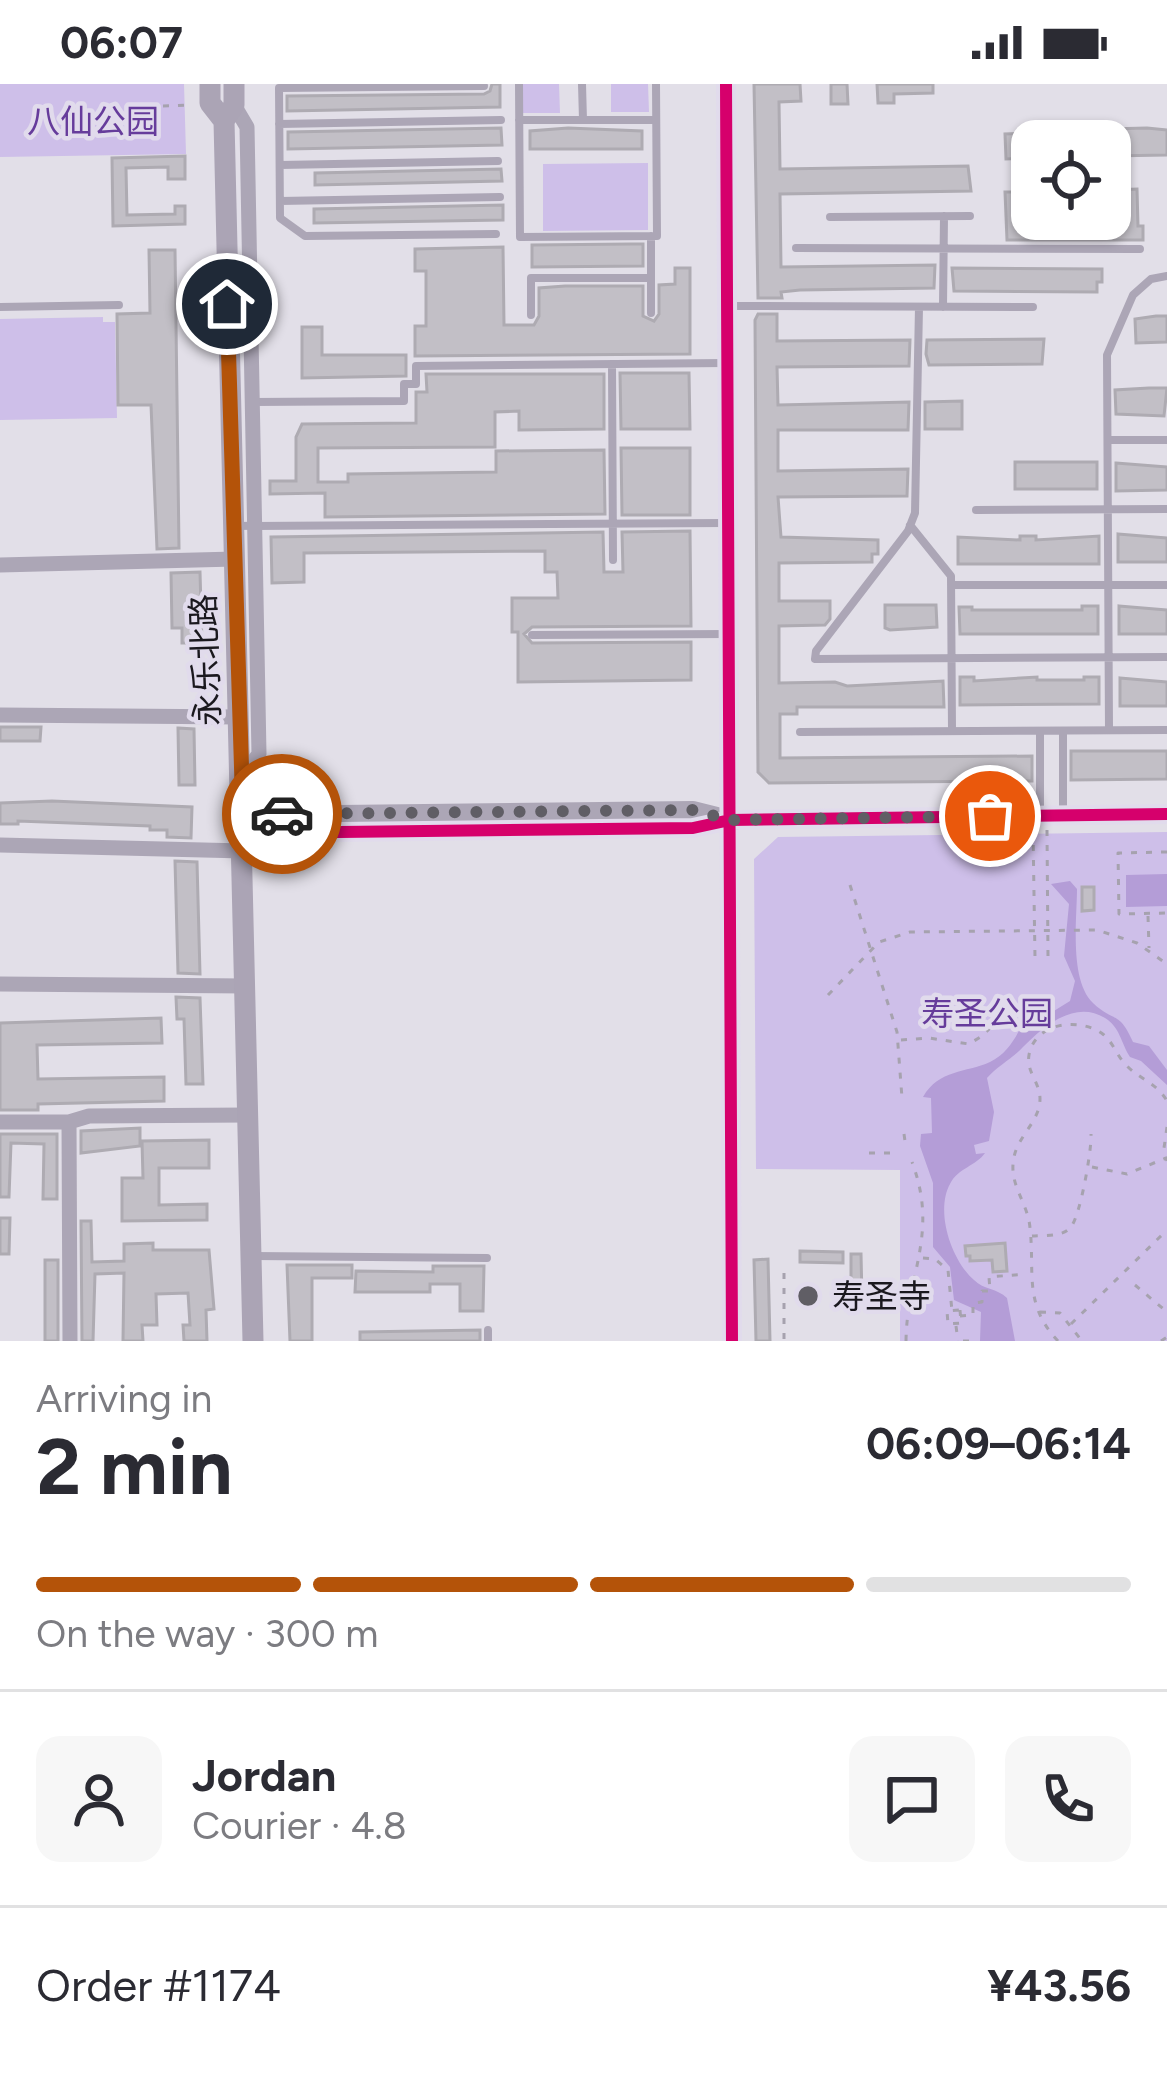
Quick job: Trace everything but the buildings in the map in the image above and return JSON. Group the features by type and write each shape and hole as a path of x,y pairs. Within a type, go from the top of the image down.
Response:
{"main road":[{"name":"永乐北路","path":"223,100 244,526 235,559 253,1341"}],"street":[{"path":"726,84 733,1341"},
{"path":"223,100 247,128 252,402 244,526 259,754 242,778"},
{"path":"0,565 235,559"},
{"path":"0,715 240,717"},
{"path":"0,845 693,810 730,820 1167,814"},
{"path":"0,984 246,986"},
{"path":"0,1122 249,1115"},
{"path":"69,1121 70,1341"}],"lane":[{"path":"519,84 520,237 656,236 656,84"},
{"path":"582,84 583,120"},
{"path":"484,86 279,88 280,218 305,236 496,234"},
{"path":"519,120 656,119"},
{"path":"279,124 501,120"},
{"path":"280,165 498,160"},
{"path":"280,201 500,197"},
{"path":"830,217 970,216"},
{"path":"943,307 944,217"},
{"path":"651,236 651,313"},
{"path":"796,248 1140,249"},
{"path":"1109,730 1109,343 1138,288 1167,276"},
{"path":"531,315 531,278 651,278"},
{"path":"0,307 119,305"},
{"path":"727,307 1034,308"},
{"path":"919,307 918,498 910,525 815,652 815,659 1167,657"},
{"path":"252,402 404,400 404,384 416,384 416,365 728,363"},
{"path":"612,364 613,560"},
{"path":"1108,440 1167,440"},
{"path":"976,510 1167,508"},
{"path":"244,526 728,524"},
{"path":"910,525 951,576 952,731"},
{"path":"951,585 1167,585"},
{"path":"532,635 729,634"},
{"path":"800,732 1167,730"},
{"path":"1040,731 1046,816"},
{"path":"1046,816 1063,731"},
{"path":"251,1256 487,1258"}],"path":[{"path":"163,106 223,100"},
{"path":"1046,816 1048,958"},
{"path":"1035,958 1046,816"},
{"path":"1167,852 1118,853 1119,914 1167,913"},
{"path":"850,885 899,1041 902,1098"},
{"path":"1148,914 1149,951"},
{"path":"828,994 870,949 889,937 910,932 1080,929 1124,938 1167,964"},
{"path":"1043,994 1042,1018 1049,1030"},
{"path":"899,1041 921,1037 969,1043 1006,1012 1042,1004"},
{"path":"1054,1340 1038,1312 1029,1274 1028,1219 1014,1185 1012,1164 1040,1100 1028,1064 1030,1048 1049,1030 1075,1024 1096,1030 1113,1044 1122,1062 1156,1086 1167,1101"},
{"path":"1090,1166 1127,1174 1166,1159 1167,1126"},
{"path":"1030,1236 1070,1229 1090,1166 1091,1133"},
{"path":"904,1134 905,1142"},
{"path":"869,1154 893,1153"},
{"path":"906,1341 922,1258 924,1213 912,1162"},
{"path":"1071,1324 1167,1230"},
{"path":"922,1258 935,1259 948,1270 952,1311"},
{"path":"784,1273 784,1341"},
{"path":"962,1316 974,1315 973,1303 982,1302 982,1291 990,1291 989,1279 1029,1274"},
{"path":"1135,1285 1167,1312"},
{"path":"960,1310 961,1324 948,1324 947,1311 952,1311 960,1310"},
{"path":"1038,1312 1060,1312 1082,1341"},
{"path":"956,1324 960,1341 970,1341"}],"green space":[{"name":"八仙公园","path":"0,84 184,84 186,154 0,157"},
{"path":"522,84 559,84 560,113 522,113"},
{"path":"611,84 648,84 649,112 611,112"},
{"path":"648,163 648,230 543,231 543,164"},
{"path":"103,317 103,322 115,322 117,418 0,420 0,319"},
{"name":"寿圣公园","path":"1167,832 1167,1341 900,1341 900,1170 756,1169 754,859 778,837"}],"shaded area":[{"path":"1167,874 1167,906 1126,907 1126,875"},
{"path":"1070,881 1077,889 1076,949 1085,993 1120,1021 1133,1042 1149,1046 1167,1070 1167,1085 1130,1057 1110,1022 1082,1012 1049,1024 987,1078 994,1112 989,1141 974,1145 976,1154 985,1153 953,1179 944,1208 958,1260 978,1283 1007,1298 1015,1341 980,1341 981,1312 954,1300 950,1267 933,1247 933,1183 920,1146 921,1134 932,1133 931,1098 923,1097 937,1081 997,1058 1027,1016 1049,1014 1070,1001 1075,981 1064,956 1069,904 1051,884"}],"cycle path":[{"path":"726,84 732,1341"},
{"path":"243,833 693,828 730,820 1167,814"}],"way so far":[{"path":"282,814 693,810 730,820 990,816"}],"place":[{"name":"寿圣寺","path":"808,1296"}],"route":[{"path":"227,304 243,815 282,814"}]}
